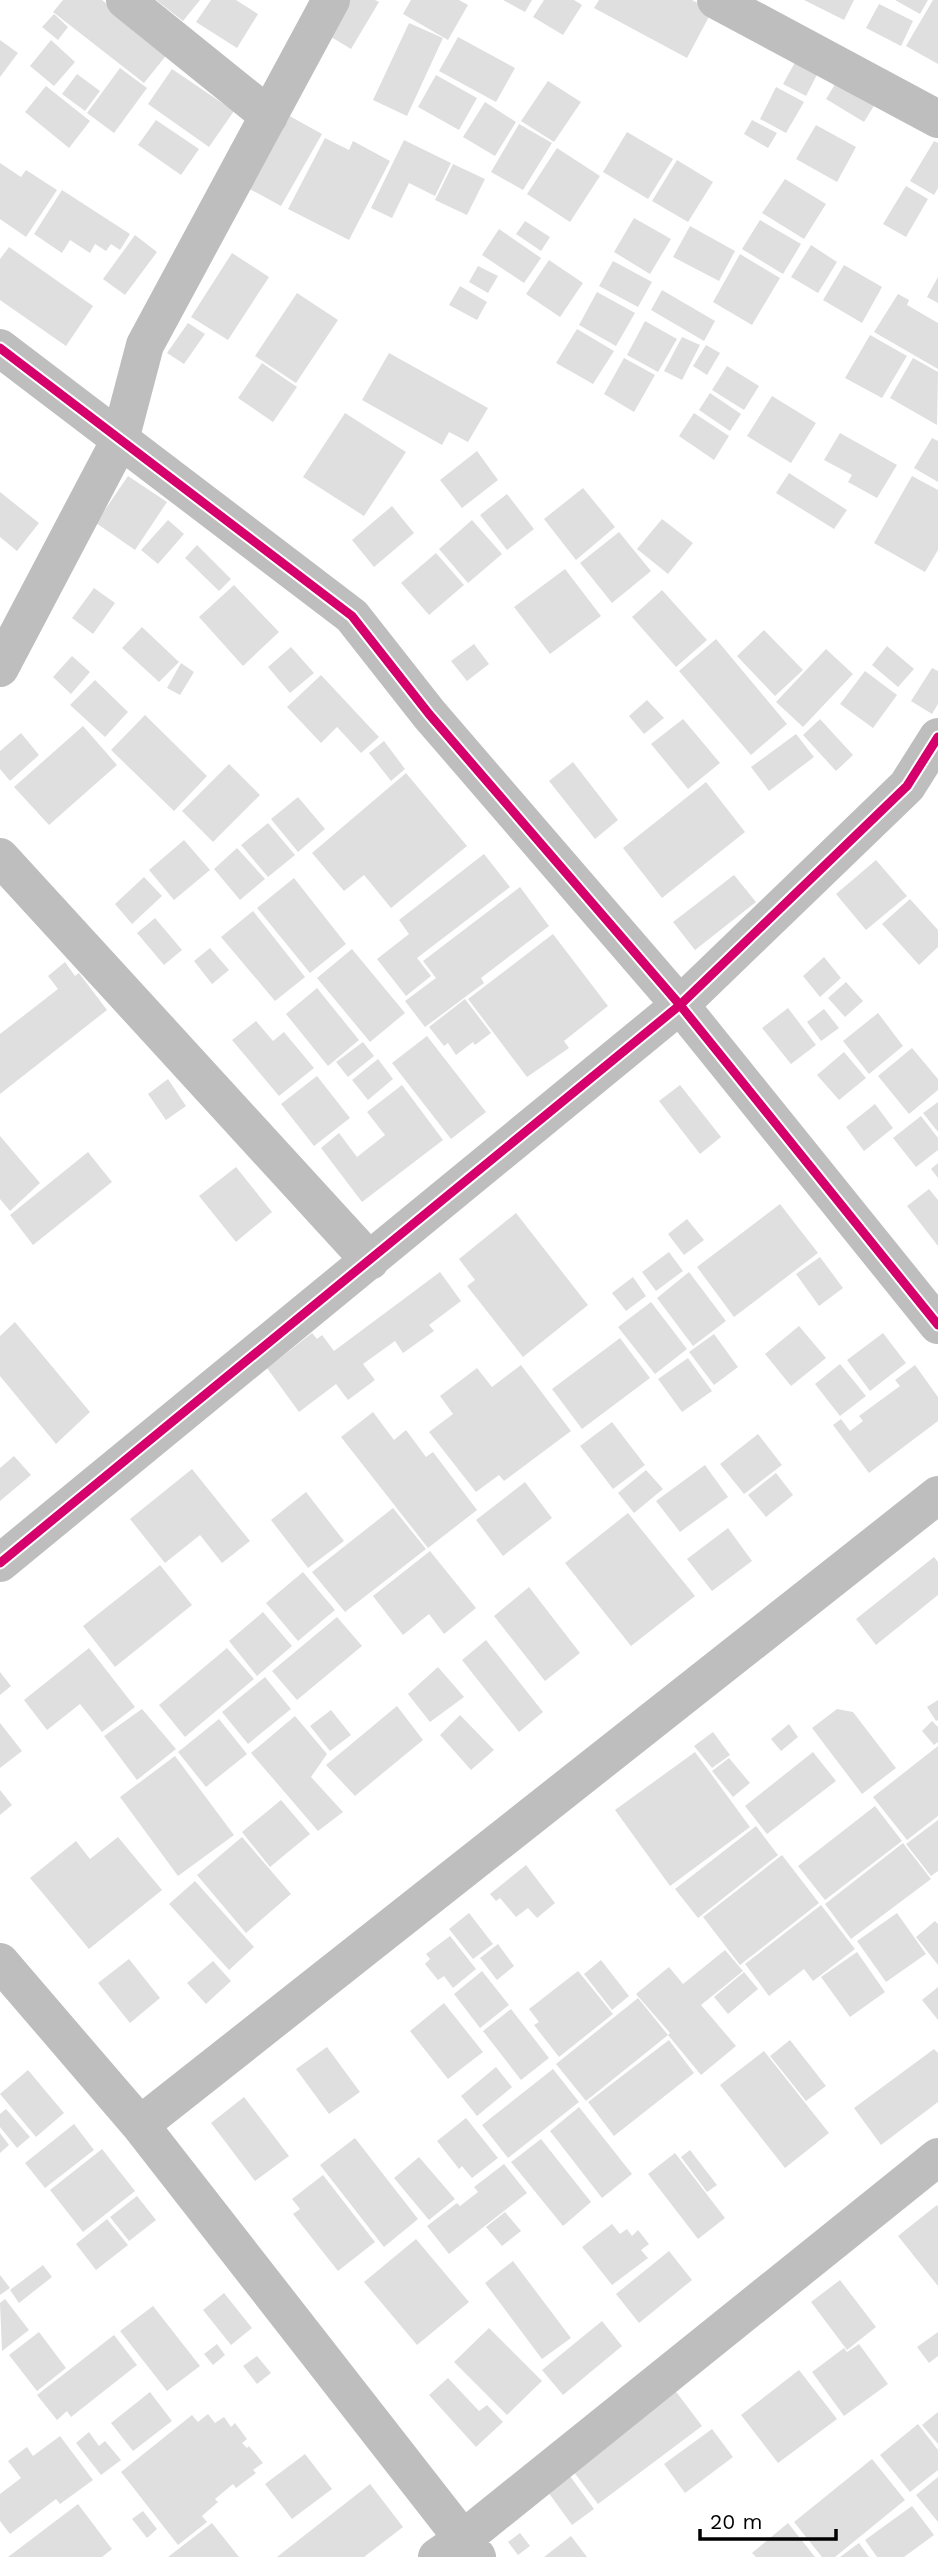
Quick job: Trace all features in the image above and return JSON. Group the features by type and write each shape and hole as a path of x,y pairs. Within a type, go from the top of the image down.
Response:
{"street":[{"path":"125,0 269,116"},
{"path":"0,668 120,440 145,345 331,0"},
{"path":"716,0 938,119"},
{"path":"0,348 352,616 429,713 680,1005 938,1325"},
{"path":"0,1563 680,1005 907,786 938,737"},
{"path":"0,857 370,1261"},
{"path":"140,2125 938,1495"},
{"path":"0,1962 140,2125 459,2551 938,2157"}],"building":[{"path":"63,0 102,0 169,52 144,83 53,12"},
{"path":"156,0 200,0 183,21"},
{"path":"211,0 236,0 258,14 237,48 196,22"},
{"path":"344,0 379,2 351,49 323,32"},
{"path":"411,0 459,0 468,5 448,40 403,14"},
{"path":"503,0 532,0 525,12"},
{"path":"544,0 574,0 582,5 563,35 533,17"},
{"path":"599,0 692,0 712,11 687,58 594,8"},
{"path":"804,0 854,0 844,20"},
{"path":"895,0 928,0 920,14"},
{"path":"933,0 938,0 938,64 906,46"},
{"path":"879,4 913,21 901,46 866,28"},
{"path":"54,14 68,27 58,40 42,27"},
{"path":"409,23 443,38 407,116 373,100"},
{"path":"458,37 515,68 496,102 439,71"},
{"path":"0,40 18,53 0,77"},
{"path":"51,40 75,62 54,86 30,66"},
{"path":"798,57 820,69 806,96 783,84"},
{"path":"120,68 147,88 114,133 87,113"},
{"path":"172,69 234,111 209,147 148,104"},
{"path":"77,74 100,91 85,111 62,94"},
{"path":"436,75 477,98 459,130 418,107"},
{"path":"548,81 581,102 554,142 521,121"},
{"path":"837,81 875,104 864,122 826,99"},
{"path":"46,86 90,121 69,148 25,112"},
{"path":"776,87 804,102 786,133 760,119"},
{"path":"485,102 516,122 495,156 463,137"},
{"path":"286,114 322,134 281,206 246,187"},
{"path":"156,120 199,149 181,175 138,145"},
{"path":"752,120 777,133 768,148 744,134"},
{"path":"519,124 552,143 523,190 491,172"},
{"path":"816,125 856,147 837,182 796,159"},
{"path":"627,132 673,159 648,199 603,172"},
{"path":"325,138 349,150 353,141 390,161 349,240 288,209"},
{"path":"404,140 451,163 435,196 409,183 392,218 371,208"},
{"path":"934,141 938,143 938,188 934,195 910,181"},
{"path":"557,148 600,176 570,222 527,194"},
{"path":"677,160 713,182 688,222 652,201"},
{"path":"0,163 21,177 26,170 57,190 26,237 0,219"},
{"path":"453,164 485,179 467,215 435,200"},
{"path":"785,179 826,204 804,239 762,213"},
{"path":"906,186 928,199 906,237 883,224"},
{"path":"62,190 130,234 120,250 111,244 106,251 95,244 90,253 70,240 62,253 34,234"},
{"path":"634,218 671,239 650,274 614,252"},
{"path":"760,220 801,244 783,274 742,249"},
{"path":"525,221 550,237 541,251 516,234"},
{"path":"690,226 735,251 719,281 673,257"},
{"path":"499,229 541,258 524,283 482,255"},
{"path":"135,235 157,252 125,295 103,279"},
{"path":"811,245 837,262 818,293 791,277"},
{"path":"9,247 93,306 66,346 0,300 0,259"},
{"path":"232,253 269,277 228,340 191,317"},
{"path":"740,254 780,278 752,325 713,302"},
{"path":"549,260 583,283 560,317 526,294"},
{"path":"613,261 652,282 638,307 599,286"},
{"path":"844,265 882,287 862,323 823,300"},
{"path":"478,266 498,276 488,293 469,282"},
{"path":"938,277 938,303 927,297"},
{"path":"460,286 487,302 477,320 449,305"},
{"path":"662,290 715,321 704,341 651,310"},
{"path":"597,292 635,313 616,346 579,325"},
{"path":"297,293 338,320 296,383 255,356"},
{"path":"898,294 909,300 907,305 938,323 938,369 874,332"},
{"path":"645,321 677,339 658,372 627,355"},
{"path":"188,323 205,334 184,364 167,353"},
{"path":"577,329 614,351 593,384 556,363"},
{"path":"870,335 907,356 882,398 845,378"},
{"path":"682,337 700,345 682,380 664,371"},
{"path":"706,345 720,353 707,375 693,366"},
{"path":"389,353 488,408 468,442 449,432 442,445 362,400"},
{"path":"624,358 655,375 634,412 604,394"},
{"path":"913,358 938,372 937,425 890,398"},
{"path":"262,363 297,387 273,422 238,398"},
{"path":"727,366 759,386 744,410 712,390"},
{"path":"710,393 741,414 730,431 699,410"},
{"path":"772,396 816,423 791,463 747,436"},
{"path":"345,413 406,452 364,516 303,477"},
{"path":"694,413 729,436 714,460 679,436"},
{"path":"840,433 897,465 877,498 848,482 852,475 824,460"},
{"path":"932,438 938,441 938,482 914,468"},
{"path":"477,451 498,480 462,508 440,480"},
{"path":"789,473 847,510 834,529 776,493"},
{"path":"128,476 167,502 135,550 96,523"},
{"path":"912,476 938,490 938,550 925,572 874,543"},
{"path":"583,488 615,527 576,560 544,519"},
{"path":"0,492 39,523 17,551 0,537"},
{"path":"507,494 534,529 507,550 480,515"},
{"path":"392,506 414,533 374,567 352,540"},
{"path":"662,519 693,543 668,574 637,549"},
{"path":"168,520 184,534 158,564 141,550"},
{"path":"472,520 502,554 468,583 439,549"},
{"path":"619,532 651,571 612,603 580,563"},
{"path":"197,545 231,579 219,591 185,558"},
{"path":"436,553 464,585 429,615 401,583"},
{"path":"565,569 601,616 550,654 514,607"},
{"path":"234,585 279,632 243,666 199,617"},
{"path":"94,588 115,603 93,634 72,618"},
{"path":"662,590 707,640 676,667 632,617"},
{"path":"142,627 179,662 159,682 122,648"},
{"path":"764,630 803,670 775,696 737,656"},
{"path":"716,639 787,724 751,755 679,671"},
{"path":"474,644 489,664 467,681 451,661"},
{"path":"887,646 914,669 898,687 872,665"},
{"path":"291,647 314,673 290,693 268,667"},
{"path":"826,649 853,674 803,727 776,702"},
{"path":"72,656 90,672 71,694 53,677"},
{"path":"181,663 194,672 180,695 167,688"},
{"path":"932,668 938,671 938,704 932,714 911,701"},
{"path":"865,671 897,695 873,728 840,704"},
{"path":"321,675 379,737 361,753 337,727 321,743 287,707"},
{"path":"95,680 128,712 105,737 70,705"},
{"path":"647,700 664,718 644,734 629,716"},
{"path":"145,715 207,776 174,811 111,750"},
{"path":"683,719 720,763 688,789 651,744"},
{"path":"820,719 853,755 836,771 803,735"},
{"path":"83,726 117,765 49,825 14,787"},
{"path":"21,733 39,755 10,781 0,769 0,751"},
{"path":"796,734 814,757 769,791 751,767"},
{"path":"384,741 405,769 391,781 369,753"},
{"path":"573,762 618,820 595,839 549,781"},
{"path":"229,764 260,795 213,842 182,811"},
{"path":"406,773 467,846 391,908 364,875 344,891 312,853"},
{"path":"706,782 745,832 662,898 623,848"},
{"path":"298,797 325,829 298,852 271,819"},
{"path":"268,823 295,855 268,877 241,845"},
{"path":"184,840 210,870 174,900 149,870"},
{"path":"237,848 265,879 240,900 214,869"},
{"path":"484,854 510,887 417,958 431,976 406,996 377,959 409,934 399,920"},
{"path":"876,860 907,896 866,930 836,894"},
{"path":"734,875 756,902 695,950 673,922"},
{"path":"144,877 162,896 132,924 115,904"},
{"path":"294,878 346,944 310,973 257,908"},
{"path":"520,887 549,926 481,978 484,983 425,1027 405,1001 436,978 423,961"},
{"path":"910,899 938,930 938,947 919,965 882,924"},
{"path":"253,911 305,977 275,1001 221,937"},
{"path":"155,918 182,950 164,965 137,933"},
{"path":"553,934 608,1006 564,1041 569,1048 527,1077 468,999"},
{"path":"210,948 229,970 212,984 194,961"},
{"path":"352,949 405,1013 370,1042 317,978"},
{"path":"824,957 841,978 820,997 803,976"},
{"path":"65,962 75,976 79,973 107,1010 0,1094 0,1034 58,989 48,976"},
{"path":"846,982 863,1001 845,1017 828,998"},
{"path":"317,988 359,1040 328,1066 286,1014"},
{"path":"465,999 491,1033 456,1055 448,1043 444,1046 429,1027"},
{"path":"788,1008 816,1045 791,1064 762,1028"},
{"path":"824,1009 839,1028 821,1041 807,1022"},
{"path":"878,1013 903,1046 869,1074 843,1041"},
{"path":"256,1021 273,1041 284,1032 314,1068 279,1096 232,1040"},
{"path":"427,1036 486,1112 451,1139 392,1063"},
{"path":"363,1042 374,1056 348,1077 336,1062"},
{"path":"912,1048 938,1079 938,1090 909,1114 878,1076"},
{"path":"844,1052 866,1078 839,1100 817,1075"},
{"path":"378,1059 393,1079 368,1100 352,1080"},
{"path":"317,1076 350,1118 314,1146 281,1104"},
{"path":"168,1079 186,1106 166,1120 148,1094"},
{"path":"402,1085 443,1140 362,1202 321,1148 339,1133 357,1157 385,1135 367,1112"},
{"path":"680,1085 721,1137 700,1154 659,1101"},
{"path":"938,1102 938,1132 923,1113"},
{"path":"875,1104 893,1128 864,1151 846,1127"},
{"path":"921,1116 938,1138 938,1150 916,1167 893,1138"},
{"path":"0,1136 40,1183 10,1211 0,1199"},
{"path":"88,1152 112,1182 33,1245 10,1215"},
{"path":"938,1163 938,1178 931,1169"},
{"path":"236,1167 272,1212 236,1242 199,1196"},
{"path":"929,1189 938,1200 938,1246 907,1206"},
{"path":"780,1204 818,1253 734,1317 697,1267"},
{"path":"516,1213 588,1305 523,1357 467,1286 475,1280 459,1259"},
{"path":"687,1219 704,1240 684,1255 668,1234"},
{"path":"669,1252 683,1271 656,1291 642,1272"},
{"path":"820,1257 843,1288 819,1306 796,1274"},
{"path":"440,1272 461,1301 429,1325 434,1331 403,1353 395,1341 363,1364 375,1380 348,1400 336,1384 299,1412 267,1368 312,1333 317,1339 322,1335 334,1351"},
{"path":"689,1272 726,1321 693,1346 657,1298"},
{"path":"633,1277 646,1296 626,1311 612,1293"},
{"path":"651,1302 687,1349 655,1374 618,1327"},
{"path":"15,1322 90,1412 56,1444 0,1376 0,1336"},
{"path":"799,1326 826,1358 791,1386 765,1354"},
{"path":"883,1333 906,1363 870,1391 847,1360"},
{"path":"714,1334 738,1367 714,1385 689,1352"},
{"path":"620,1338 650,1378 582,1429 552,1389"},
{"path":"688,1358 712,1391 682,1412 658,1379"},
{"path":"840,1364 866,1396 840,1416 815,1384"},
{"path":"521,1365 571,1431 504,1481 499,1475 476,1492 429,1432 453,1414 440,1396 477,1368 492,1387"},
{"path":"915,1365 938,1397 938,1421 869,1473 833,1425 841,1419 850,1431 863,1421 859,1416 900,1386 895,1380"},
{"path":"373,1412 394,1440 406,1430 426,1457 433,1452 477,1510 428,1548 341,1437"},
{"path":"612,1422 645,1465 613,1489 580,1446"},
{"path":"758,1434 782,1465 744,1494 720,1464"},
{"path":"14,1456 31,1475 0,1501 0,1468"},
{"path":"705,1465 728,1497 680,1532 656,1501"},
{"path":"192,1469 250,1541 222,1563 200,1535 165,1563 130,1519"},
{"path":"646,1470 663,1489 634,1513 618,1493"},
{"path":"776,1473 793,1495 766,1517 748,1495"},
{"path":"525,1482 552,1518 503,1556 476,1520"},
{"path":"306,1492 344,1541 308,1568 271,1520"},
{"path":"393,1508 426,1549 345,1612 312,1572"},
{"path":"628,1513 695,1596 631,1646 565,1563"},
{"path":"728,1528 752,1561 712,1591 687,1559"},
{"path":"430,1551 476,1608 444,1634 429,1614 403,1635 373,1596"},
{"path":"934,1557 938,1562 938,1595 876,1645 856,1619"},
{"path":"160,1565 192,1605 115,1667 83,1626"},
{"path":"303,1572 335,1610 298,1641 266,1603"},
{"path":"529,1587 580,1653 545,1681 494,1616"},
{"path":"263,1612 292,1646 257,1676 229,1641"},
{"path":"337,1617 362,1646 297,1700 272,1671"},
{"path":"486,1640 543,1712 519,1732 462,1660"},
{"path":"89,1648 135,1707 102,1732 80,1704 47,1730 24,1700"},
{"path":"227,1648 254,1679 185,1737 159,1705"},
{"path":"438,1667 464,1697 430,1722 408,1694"},
{"path":"0,1672 11,1686 0,1695"},
{"path":"265,1677 291,1709 248,1744 222,1712"},
{"path":"938,1700 938,1720 936,1721 927,1707"},
{"path":"397,1706 423,1740 355,1796 326,1765"},
{"path":"142,1709 176,1749 137,1780 104,1736"},
{"path":"837,1709 853,1712 896,1768 862,1794 812,1728"},
{"path":"331,1710 351,1735 330,1751 310,1726"},
{"path":"460,1715 494,1750 471,1770 440,1735"},
{"path":"295,1716 327,1754 311,1777 343,1812 318,1831 251,1753"},
{"path":"219,1719 247,1754 206,1787 178,1752"},
{"path":"932,1721 938,1727 938,1742 934,1745 922,1731"},
{"path":"0,1723 22,1751 0,1768"},
{"path":"789,1724 798,1737 781,1751 771,1739"},
{"path":"713,1732 730,1755 712,1768 694,1746"},
{"path":"938,1746 938,1816 907,1840 873,1797"},
{"path":"695,1752 750,1827 670,1886 615,1810"},
{"path":"813,1752 836,1781 767,1834 745,1806"},
{"path":"175,1756 234,1835 178,1876 120,1797"},
{"path":"729,1758 750,1783 733,1797 712,1771"},
{"path":"0,1790 12,1805 0,1815"},
{"path":"281,1800 310,1834 270,1867 242,1832"},
{"path":"875,1806 902,1841 825,1900 798,1866"},
{"path":"938,1820 938,1871 931,1876 906,1844"},
{"path":"756,1826 778,1855 698,1918 675,1889"},
{"path":"118,1837 162,1890 89,1949 30,1878 76,1841 90,1859"},
{"path":"242,1837 291,1894 246,1933 197,1875"},
{"path":"903,1843 931,1879 851,1939 825,1904"},
{"path":"782,1855 819,1903 740,1965 703,1917"},
{"path":"526,1865 555,1903 537,1918 528,1908 516,1917 500,1898 496,1901 490,1894"},
{"path":"195,1881 254,1947 229,1970 169,1904"},
{"path":"821,1905 855,1949 813,1981 804,1969 769,1996 745,1964"},
{"path":"469,1913 493,1944 473,1959 449,1929"},
{"path":"897,1913 926,1954 886,1982 857,1941"},
{"path":"935,1921 938,1924 938,1965 916,1937"},
{"path":"450,1936 476,1969 453,1988 444,1976 438,1980 425,1964 430,1959 426,1954"},
{"path":"498,1944 514,1966 497,1980 480,1958"},
{"path":"725,1950 743,1971 701,2005 736,2046 701,2075 668,2035 670,2033 636,1994 669,1967 683,1984"},
{"path":"857,1952 885,1992 850,2017 821,1977"},
{"path":"129,1959 160,1998 130,2023 98,1983"},
{"path":"601,1960 629,1996 612,2010 584,1974"},
{"path":"213,1961 231,1981 206,2004 187,1983"},
{"path":"482,1971 509,2005 480,2028 454,1994"},
{"path":"578,1971 613,2014 559,2057 534,2025 539,2022 529,2009"},
{"path":"744,1972 758,1989 728,2014 714,1997"},
{"path":"938,1987 938,2020 922,2000"},
{"path":"638,1998 668,2035 586,2101 556,2064"},
{"path":"444,2003 483,2052 448,2079 410,2031"},
{"path":"511,2009 549,2058 521,2080 483,2031"},
{"path":"669,2040 694,2073 614,2136 588,2102"},
{"path":"790,2040 826,2086 806,2101 770,2056"},
{"path":"327,2047 360,2092 329,2114 296,2069"},
{"path":"934,2049 938,2053 938,2102 881,2145 854,2108"},
{"path":"764,2051 829,2133 785,2168 720,2085"},
{"path":"496,2067 512,2087 477,2116 461,2096"},
{"path":"553,2069 579,2102 508,2158 482,2125"},
{"path":"28,2070 64,2113 36,2137 0,2094"},
{"path":"244,2097 289,2156 255,2181 211,2123"},
{"path":"579,2107 632,2174 602,2198 550,2131"},
{"path":"6,2109 30,2137 17,2148 0,2127 0,2114"},
{"path":"466,2118 498,2158 472,2178 462,2166 459,2169 437,2141"},
{"path":"74,2124 94,2150 45,2188 25,2163"},
{"path":"0,2133 9,2145 0,2153"},
{"path":"355,2138 418,2219 384,2247 320,2165"},
{"path":"541,2139 591,2202 563,2226 511,2162"},
{"path":"102,2149 135,2191 83,2232 50,2190"},
{"path":"690,2150 717,2185 707,2192 681,2157"},
{"path":"675,2153 725,2218 698,2239 648,2174"},
{"path":"419,2157 455,2199 429,2220 394,2178"},
{"path":"504,2164 527,2193 449,2254 427,2226 457,2203 460,2206 478,2192 474,2187"},
{"path":"323,2175 375,2242 338,2271 293,2214 300,2209 292,2199"},
{"path":"137,2196 156,2220 129,2241 110,2217"},
{"path":"937,2205 938,2207 938,2286 898,2236"},
{"path":"505,2212 521,2231 502,2246 486,2227"},
{"path":"107,2219 128,2245 96,2270 76,2244"},
{"path":"612,2224 620,2234 627,2229 632,2236 638,2230 649,2244 641,2250 648,2258 612,2285 582,2247"},
{"path":"416,2239 469,2302 417,2345 364,2282"},
{"path":"669,2251 692,2280 639,2323 616,2294"},
{"path":"513,2261 571,2338 542,2359 485,2283"},
{"path":"43,2265 52,2277 19,2303 10,2290"},
{"path":"0,2275 10,2288 0,2295"},
{"path":"840,2280 876,2327 847,2350 811,2302"},
{"path":"224,2293 252,2328 231,2345 203,2310"},
{"path":"5,2299 29,2330 2,2351 0,2303"},
{"path":"153,2306 200,2366 167,2391 120,2331"},
{"path":"602,2321 622,2346 563,2395 542,2370"},
{"path":"489,2328 542,2381 507,2415 454,2362"},
{"path":"39,2332 66,2368 37,2391 9,2355"},
{"path":"938,2332 938,2356 929,2363 917,2347"},
{"path":"114,2335 137,2365 71,2417 67,2411 57,2420 37,2395"},
{"path":"217,2344 225,2355 213,2365 204,2354"},
{"path":"859,2344 888,2384 844,2416 812,2372 844,2348 847,2352"},
{"path":"257,2356 271,2373 257,2384 243,2366"},
{"path":"799,2370 837,2419 778,2463 741,2415"},
{"path":"448,2378 479,2411 487,2405 503,2422 476,2447 429,2395"},
{"path":"674,2389 702,2426 598,2504 570,2467"},
{"path":"150,2392 172,2421 133,2451 111,2423"},
{"path":"938,2412 938,2444 922,2425"},
{"path":"208,2414 215,2423 224,2417 231,2427 235,2423 247,2439 242,2443 247,2448 249,2446 263,2463 253,2470 256,2473 236,2488 233,2484 215,2499 218,2502 202,2516 207,2522 178,2545 121,2472 192,2415 198,2422"},
{"path":"918,2424 938,2450 938,2470 910,2492 880,2455"},
{"path":"712,2429 733,2457 685,2493 664,2464"},
{"path":"89,2432 99,2446 105,2441 121,2460 101,2475 76,2443"},
{"path":"60,2436 93,2480 60,2504 56,2499 10,2534 0,2521 0,2494 21,2478 8,2461 27,2447 33,2456"},
{"path":"305,2454 332,2489 292,2519 265,2484"},
{"path":"872,2459 905,2500 835,2557 822,2557 794,2522"},
{"path":"570,2476 594,2509 572,2525 548,2492"},
{"path":"938,2477 938,2522 916,2495"},
{"path":"370,2484 403,2527 364,2557 277,2557"},
{"path":"78,2504 112,2549 102,2557 8,2557"},
{"path":"912,2506 934,2535 904,2557 877,2557 865,2540"},
{"path":"143,2511 157,2529 147,2538 132,2519"},
{"path":"212,2523 239,2557 168,2557"},
{"path":"788,2523 815,2557 756,2557 752,2553"},
{"path":"520,2533 530,2546 518,2555 508,2542"},
{"path":"571,2536 587,2557 544,2557"},
{"path":"859,2543 869,2557 840,2557"}],"cycle path":[{"path":"0,348 352,616 429,714 680,1005 938,1325"},
{"path":"0,1563 680,1005 907,786 938,737"}]}
